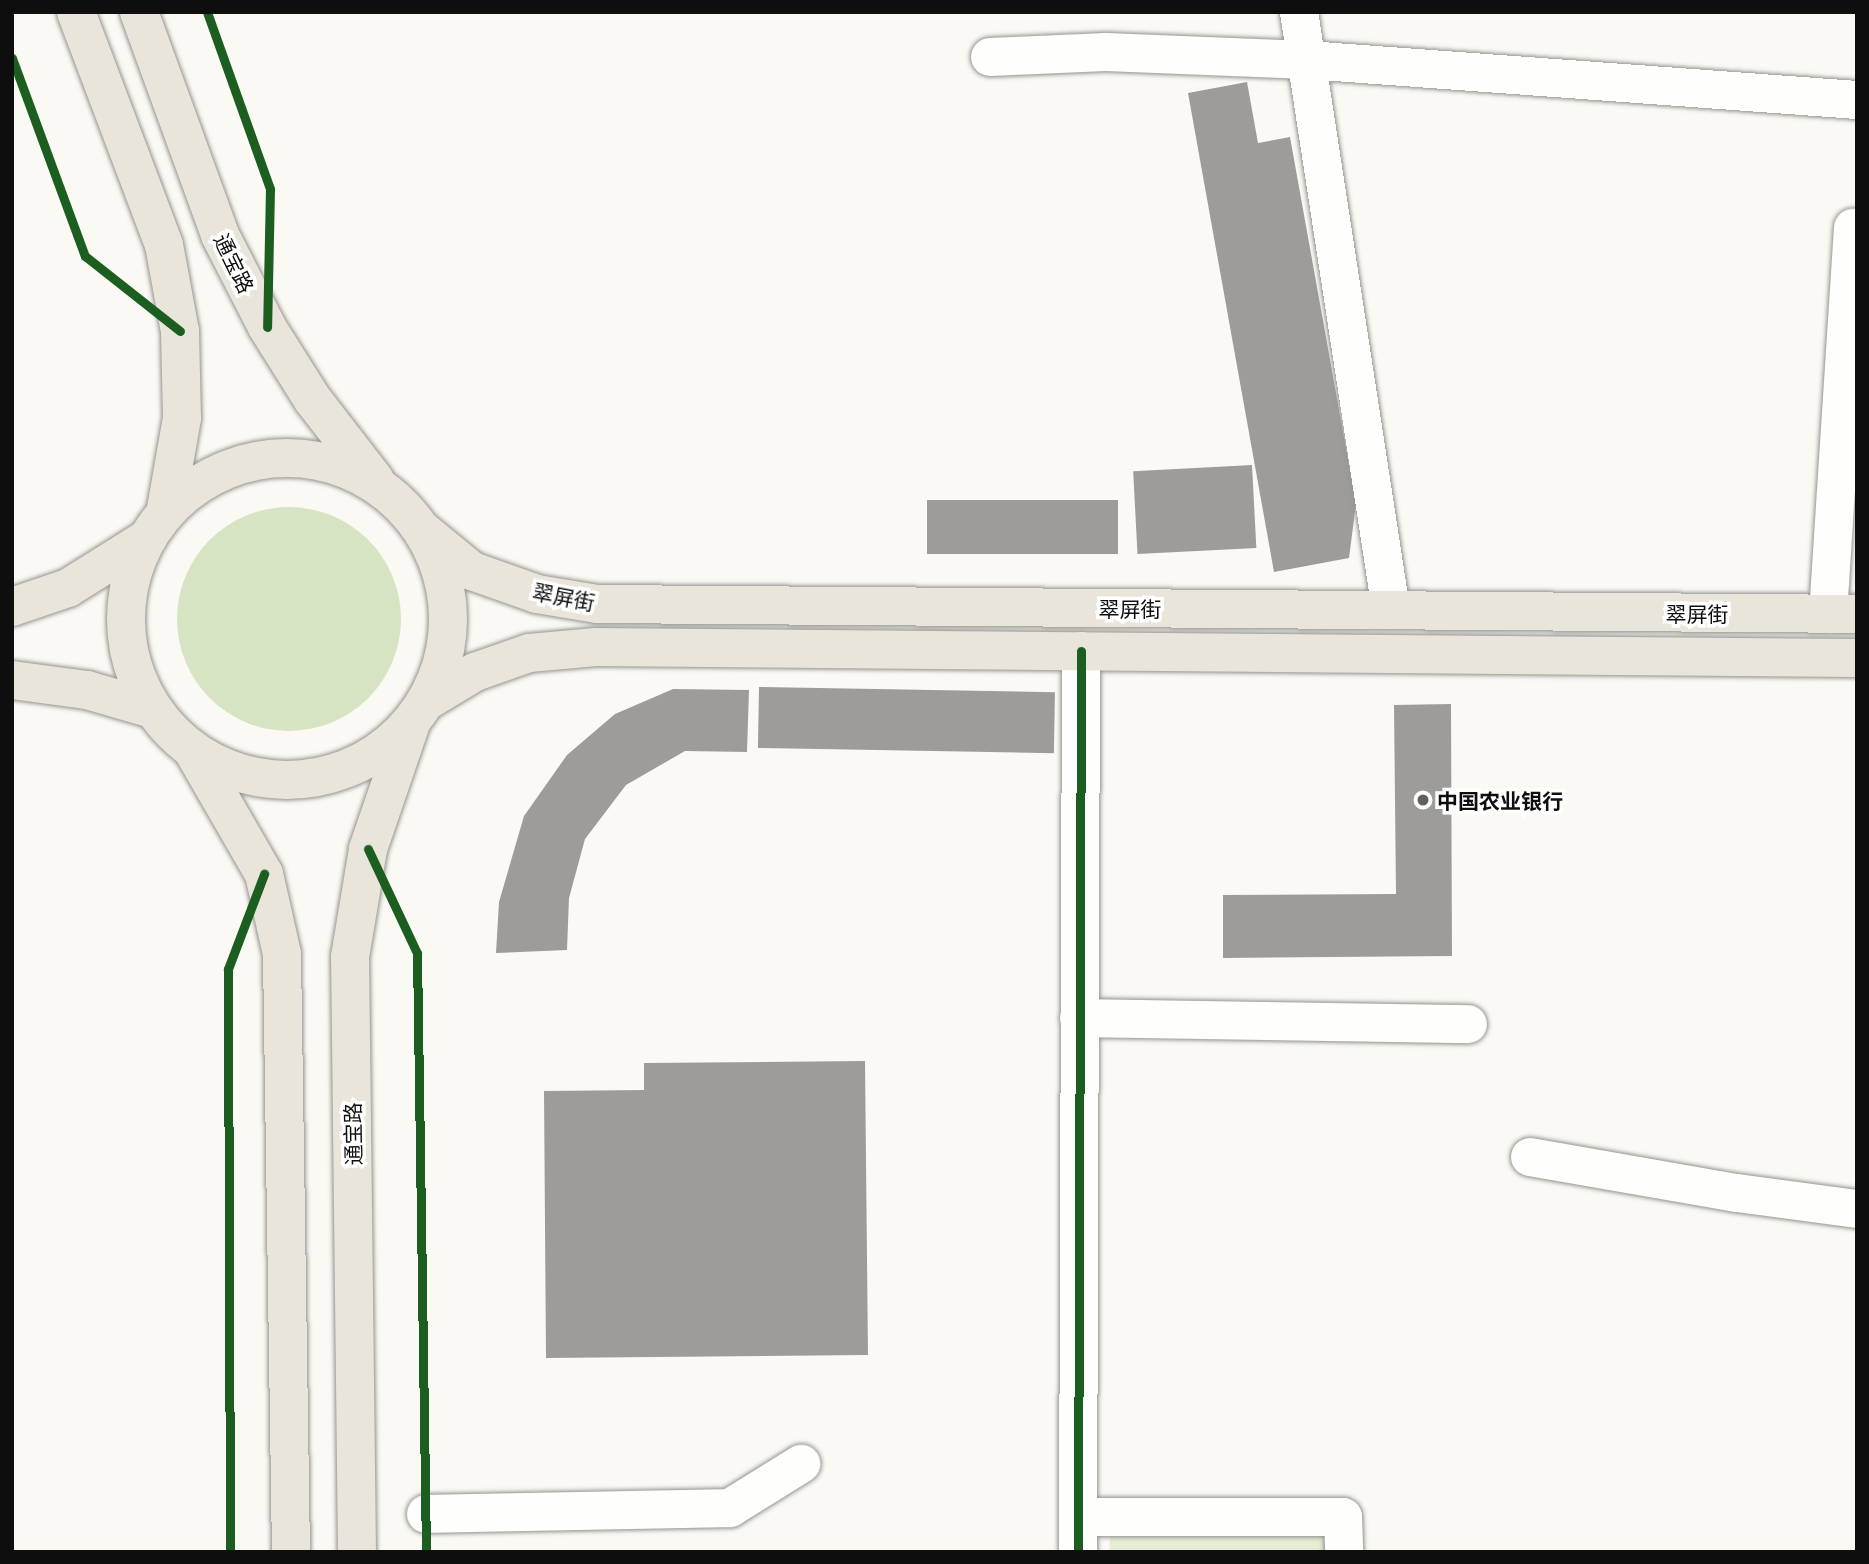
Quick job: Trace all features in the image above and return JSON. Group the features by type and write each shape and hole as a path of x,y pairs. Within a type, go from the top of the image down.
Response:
{"main road":[{"path":"76,12 164,245 180,331 182,418 157,526 133,575 126,624 129,654 138,682 152,709 171,732 193,751 264,874 282,954 291,1552"},
{"name":"通宝路","path":"139,12 220,235 267,327 313,400 381,487"},
{"path":"12,607 68,588 157,526 187,492 212,476 239,465 268,458 327,462 356,472 381,487 404,507 422,530"},
{"name":"通宝路","path":"357,1552 350,957 368,849 418,713 440,674 447,645 449,615 439,566 422,530"},
{"name":"翠屏街","path":"422,530 472,571 537,594 597,604 1842,614"},
{"name":"翠屏街","path":"193,751 219,766 247,777 277,782 336,775 388,746 418,713 475,672 529,653 596,647 1857,658"},
{"path":"12,680 87,691 152,709"}],"street":[{"path":"1299,12 1391,611"},
{"path":"990,57 1106,52 1307,60 1857,100"},
{"path":"1842,614 1853,228"},
{"path":"1080,651 1078,1534 1343,1517 1344,1552"},
{"path":"1079,1018 1468,1024"},
{"path":"1530,1157 1737,1194 1857,1209"},
{"path":"426,1514 730,1508 801,1464"}],"green space":[{"path":"289,507 311,509 342,520 368,540 388,566 399,597 399,641 388,672 368,698 342,718 311,729 289,731 267,729 236,718 210,698 190,672 179,641 177,619 179,597 190,566 210,540 236,520 267,509"},
{"path":"1110,1526 1332,1530 1332,1552 1110,1552"}],"building":[{"path":"1247,82 1258,143 1290,137 1356,504 1349,558 1274,572 1188,93"},
{"path":"1252,465 1256,548 1138,554 1133,471"},
{"path":"927,500 1118,500 1118,554 927,554"},
{"path":"759,687 1055,692 1054,753 758,748"},
{"path":"673,689 749,690 747,752 685,751 626,785 585,839 569,898 567,950 496,953 499,902 524,816 567,755 615,714"},
{"name":"中国农业银行","path":"1451,704 1452,956 1223,958 1223,895 1396,894 1394,705"},
{"path":"865,1061 868,1355 546,1358 544,1091 644,1090 644,1063"}],"cycle path":[{"path":"207,12 270,189 267,327"},
{"path":"12,58 85,256 180,331"},
{"path":"1078,1552 1081,651"},
{"path":"368,849 417,953 426,1552"},
{"path":"230,1552 228,969 264,874"}],"place":[{"name":"中国农业银行","path":"1423,800"}]}
